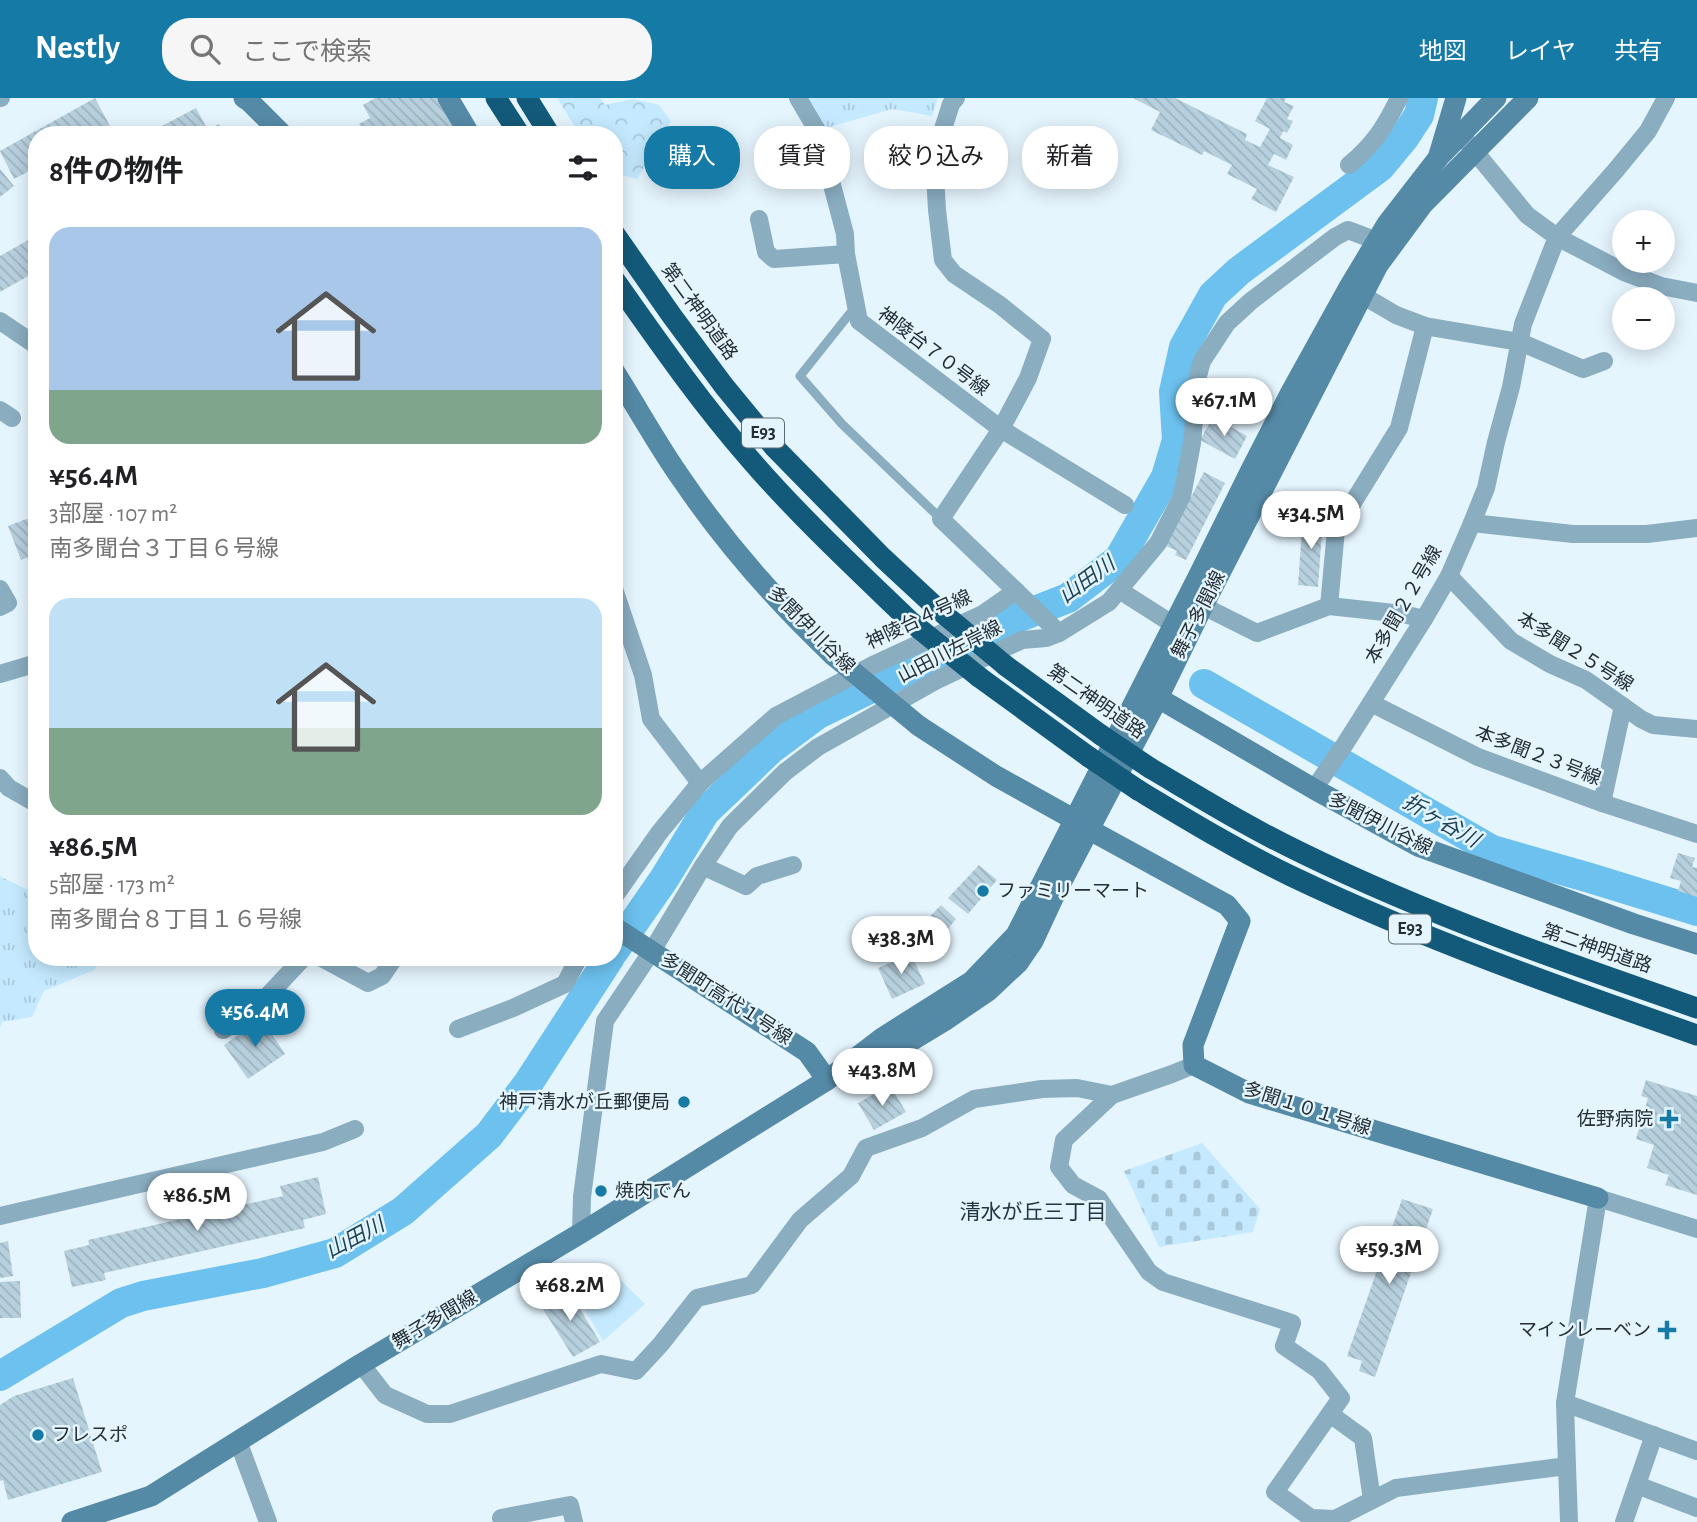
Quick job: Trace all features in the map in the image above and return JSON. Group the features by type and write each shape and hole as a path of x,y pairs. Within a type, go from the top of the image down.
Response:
{"highway":[{"path":"496,98 514,126"},
{"path":"527,98 544,126"},
{"name":"第二神明道路","path":"623,246 724,386 775,448 883,558 939,610 1006,666 1101,735 1222,811 1303,854 1472,928 1697,1008"},
{"name":"E93","path":"623,291 699,397 749,459 860,573 911,622 979,677 1089,757 1207,831 1278,869 1373,913 1462,951 1697,1034"}],"street":[{"path":"244,98 274,126"},
{"path":"448,98 465,126"},
{"name":"神陵台７０号線","path":"798,98 818,132 845,234 846,254 859,321 1001,429 1125,505"},
{"path":"1349,165 1368,149 1386,125 1399,98"},
{"path":"1439,158 1456,98"},
{"name":"舞子多聞線","path":"1383,245 1387,224 1439,158 1496,98"},
{"name":"舞子多聞線","path":"72,1522 151,1496 361,1364 581,1233 827,1080 882,1038 972,981 1016,935 1082,825 1195,602 1250,472 1291,392 1383,245 1528,98"},
{"path":"1557,237 1648,131 1666,98"},
{"path":"952,100 934,157 943,260 954,274 1000,305 1042,339 1028,378 1001,429 941,519 1059,633"},
{"path":"1461,134 1527,215 1557,237 1624,272 1661,286 1697,293"},
{"path":"759,219 766,252 774,259 846,254"},
{"name":"山田川左岸線","path":"581,1233 582,1197 605,1021 730,826 785,772 818,747 939,679 1022,639 1046,638 1059,633 1108,602 1158,543 1182,496 1192,443 1198,376 1202,361 1227,323 1251,301 1348,230 1383,245"},
{"name":"本多聞２２号線","path":"1314,789 1371,703 1449,576 1486,488 1511,387 1523,324 1557,237"},
{"path":"1355,292 1425,326 1520,342 1583,369 1604,361"},
{"path":"0,321 28,340"},
{"path":"1329,606 1336,530 1399,428 1425,326"},
{"name":"多聞伊川谷線","path":"623,385 682,480 725,538 770,590 834,656 919,726 996,776 1082,825"},
{"path":"1472,523 1573,534 1647,534 1697,528"},
{"name":"本多聞２５号線","path":"1449,576 1511,641 1550,664 1586,680 1653,725 1697,729"},
{"path":"1119,590 1174,625"},
{"name":"神陵台４号線","path":"623,884 659,833 700,783 776,716 873,665 983,614 1016,592"},
{"path":"1195,602 1257,633 1329,606 1403,614 1424,619"},
{"name":"舞子多聞線","path":"1150,693 1174,625 1195,602"},
{"path":"623,616 643,675 651,719 700,783"},
{"path":"0,674 28,666"},
{"name":"多聞伊川谷線","path":"1150,693 1418,846 1697,944"},
{"name":"本多聞２３号線","path":"1371,703 1478,757 1602,803 1697,834"},
{"path":"1602,803 1623,706"},
{"path":"0,778 9,788 28,799"},
{"path":"1082,825 1227,905 1240,921 1193,1045 1194,1065 1112,1095 1064,1140 1059,1167 1073,1185 1099,1199 1149,1272 1163,1282 1292,1324 1284,1346 1319,1370 1342,1398 1275,1492 1311,1518 1335,1519 1396,1488 1567,1466"},
{"path":"703,866 746,886 757,876 793,865"},
{"name":"多聞町高代１号線","path":"623,933 807,1052 827,1080"},
{"path":"223,1030 259,1005 296,966"},
{"path":"337,966 368,983 382,976 389,966"},
{"path":"458,1029 565,984 574,966"},
{"name":"多聞１０１号線","path":"1194,1065 1249,1093 1697,1229"},
{"path":"361,1364 385,1395 427,1414 450,1414 601,1364 635,1371 661,1344 697,1297 752,1285 800,1220 851,1176 866,1148 922,1128 974,1099 1042,1089 1077,1088 1112,1095"},
{"path":"0,1216 323,1142 355,1129"},
{"path":"1569,1522 1565,1403 1598,1198"},
{"path":"1565,1403 1697,1451"},
{"path":"1330,1414 1363,1437 1372,1500"},
{"path":"1624,1522 1654,1435"},
{"path":"239,1441 268,1522"},
{"path":"1637,1485 1697,1508"},
{"path":"501,1518 570,1506 574,1522"}],"lane":[{"path":"856,305 800,376 842,424 941,519"}],"green space":[{"path":"557,98 600,98 605,105 633,99 659,105 671,121 668,126 644,126 644,167 637,179 623,175 623,126 574,126"},
{"path":"809,98 938,98 932,116 892,109 825,126"},
{"path":"0,874 1,877 28,890 28,966 97,966 94,970 44,991 32,1017 2,1022 0,1028"},
{"path":"1202,1143 1260,1209 1253,1232 1159,1247 1124,1171"},
{"path":"604,1264 645,1304 603,1341 570,1285"}],"building":[{"path":"95,98 110,126 45,126"},
{"path":"375,98 438,98 454,126 360,126 359,124 370,118 363,105"},
{"path":"1133,98 1175,98 1247,134 1245,140 1260,147 1270,129 1255,121 1267,98 1286,98 1284,102 1294,106 1287,119 1293,121 1287,133 1283,131 1280,138 1293,145 1286,160 1274,154 1268,165 1294,177 1276,212 1251,199 1257,189 1227,174 1232,165 1204,151 1202,155 1151,130 1160,112"},
{"path":"196,108 206,126 162,126"},
{"path":"28,135 28,172 14,179 0,151"},
{"path":"0,169 14,186 0,197"},
{"path":"28,240 28,276 0,292 0,256"},
{"path":"1213,417 1247,436 1235,459 1200,440"},
{"path":"1204,472 1225,483 1186,560 1175,555 1177,551 1166,546"},
{"path":"1303,516 1323,517 1318,587 1298,585"},
{"path":"28,518 28,557 21,560 8,526"},
{"path":"1678,853 1695,858 1692,867 1697,868 1697,897 1678,891 1681,881 1670,878"},
{"path":"979,865 997,880 968,914 948,898"},
{"path":"941,905 956,919 933,947 915,932"},
{"path":"911,954 925,984 892,999 878,968"},
{"path":"262,1019 285,1054 248,1079 224,1045"},
{"name":"佐野病院","path":"1646,1080 1697,1096 1697,1195 1665,1185 1669,1175 1647,1168 1654,1145 1636,1139 1648,1098 1641,1096"},
{"path":"890,1085 906,1112 874,1130 858,1103"},
{"path":"318,1177 326,1214 303,1220 305,1228 104,1273 106,1280 72,1287 64,1251 89,1245 88,1240 283,1196 280,1186"},
{"path":"1402,1199 1433,1209 1375,1377 1359,1371 1362,1361 1347,1356"},
{"path":"8,1241 13,1276 0,1278 0,1243"},
{"path":"20,1281 21,1318 0,1318 0,1282"},
{"path":"568,1289 600,1342 573,1357 541,1306"},
{"path":"73,1378 102,1472 8,1500 3,1480 0,1481 0,1405 14,1396"}],"waterway":[{"name":"山田川","path":"623,938 664,879 705,812 771,749 818,714 1007,622 1068,598 1119,559 1166,477 1177,440 1174,392 1184,347 1213,295 1239,271 1380,167 1419,115 1423,98"},
{"name":"折ヶ谷川","path":"1204,684 1492,850 1697,911"},
{"name":"山田川","path":"0,1376 121,1303 143,1296 263,1273 335,1253 403,1211 489,1135 529,1082 604,966"}],"place":[{"name":"ファミリーマート","path":"983,891"},
{"name":"神戸清水が丘郵便局","path":"684,1102"},
{"name":"佐野病院","path":"1669,1119"},
{"name":"焼肉でん","path":"601,1191"},
{"name":"マインレーベン","path":"1667,1330"},
{"name":"フレスポ","path":"38,1435"}],"district":[{"name":"清水が丘三丁目","path":"1033,1212"}]}
